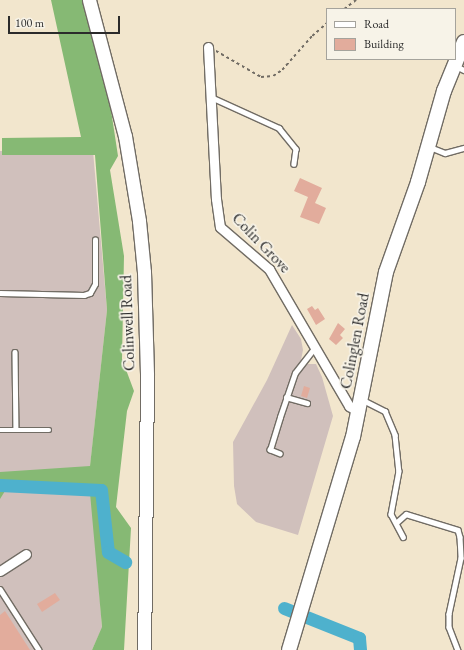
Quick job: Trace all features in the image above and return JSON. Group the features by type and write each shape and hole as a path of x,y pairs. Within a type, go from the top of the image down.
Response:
{"main road":[{"name":"Colinglen Road","path":"289,650 300,606 360,406 386,272 429,146 459,68 464,42"}],"street":[{"name":"Colinwell Road","path":"89,0 126,136 139,221 144,272 147,383 144,650"},
{"name":"Colin Grove","path":"208,47 216,199 220,227 269,269 280,283 314,349 349,406 360,406"},
{"path":"0,571 26,554"}],"lane":[{"path":"211,97 279,128 296,149 294,164"},
{"path":"429,146 445,153 456,152 464,148"},
{"path":"0,293 84,295 90,293 95,284 95,240"},
{"path":"280,454 270,450 286,397 295,373 314,349"},
{"path":"15,352 16,430"},
{"path":"286,397 308,403"},
{"path":"360,406 385,411 395,435 399,471 391,514 403,538"},
{"path":"0,430 49,430"},
{"path":"396,523 406,514 458,530 460,537 460,558 449,614 449,627 458,650"},
{"path":"0,590 39,650"},
{"path":"0,600 5,597"}],"path":[{"path":"345,8 356,0"},
{"path":"208,47 261,76 273,76 282,70 312,36 326,24"}],"shaded area":[{"path":"0,151 93,151 107,310 90,467 102,628 92,650 0,650"},
{"path":"292,325 301,339 303,350 301,360 307,364 316,364 322,377 333,416 298,535 256,522 237,504 234,486 233,442 267,380"}],"green space":[{"path":"51,0 83,0 107,84 118,156 110,170 124,256 122,359 134,391 127,411 116,507 131,528 124,650 92,650 102,627 90,493 5,491 0,499 0,472 90,466 107,310 95,155 2,155 2,138 81,137"}],"building":[{"path":"300,178 322,188 315,203 326,208 319,224 300,217 308,197 294,191"},
{"path":"312,306 315,310 318,308 325,319 316,325 307,309"},
{"path":"338,323 345,329 340,335 343,338 336,345 329,339"},
{"path":"304,386 310,388 307,398 301,396"},
{"path":"55,593 60,600 42,612 37,604"},
{"path":"5,611 30,650 0,650 0,615"}],"waterway":[{"path":"0,485 101,490 108,552 125,562"},
{"path":"284,608 359,638 360,650"}]}
